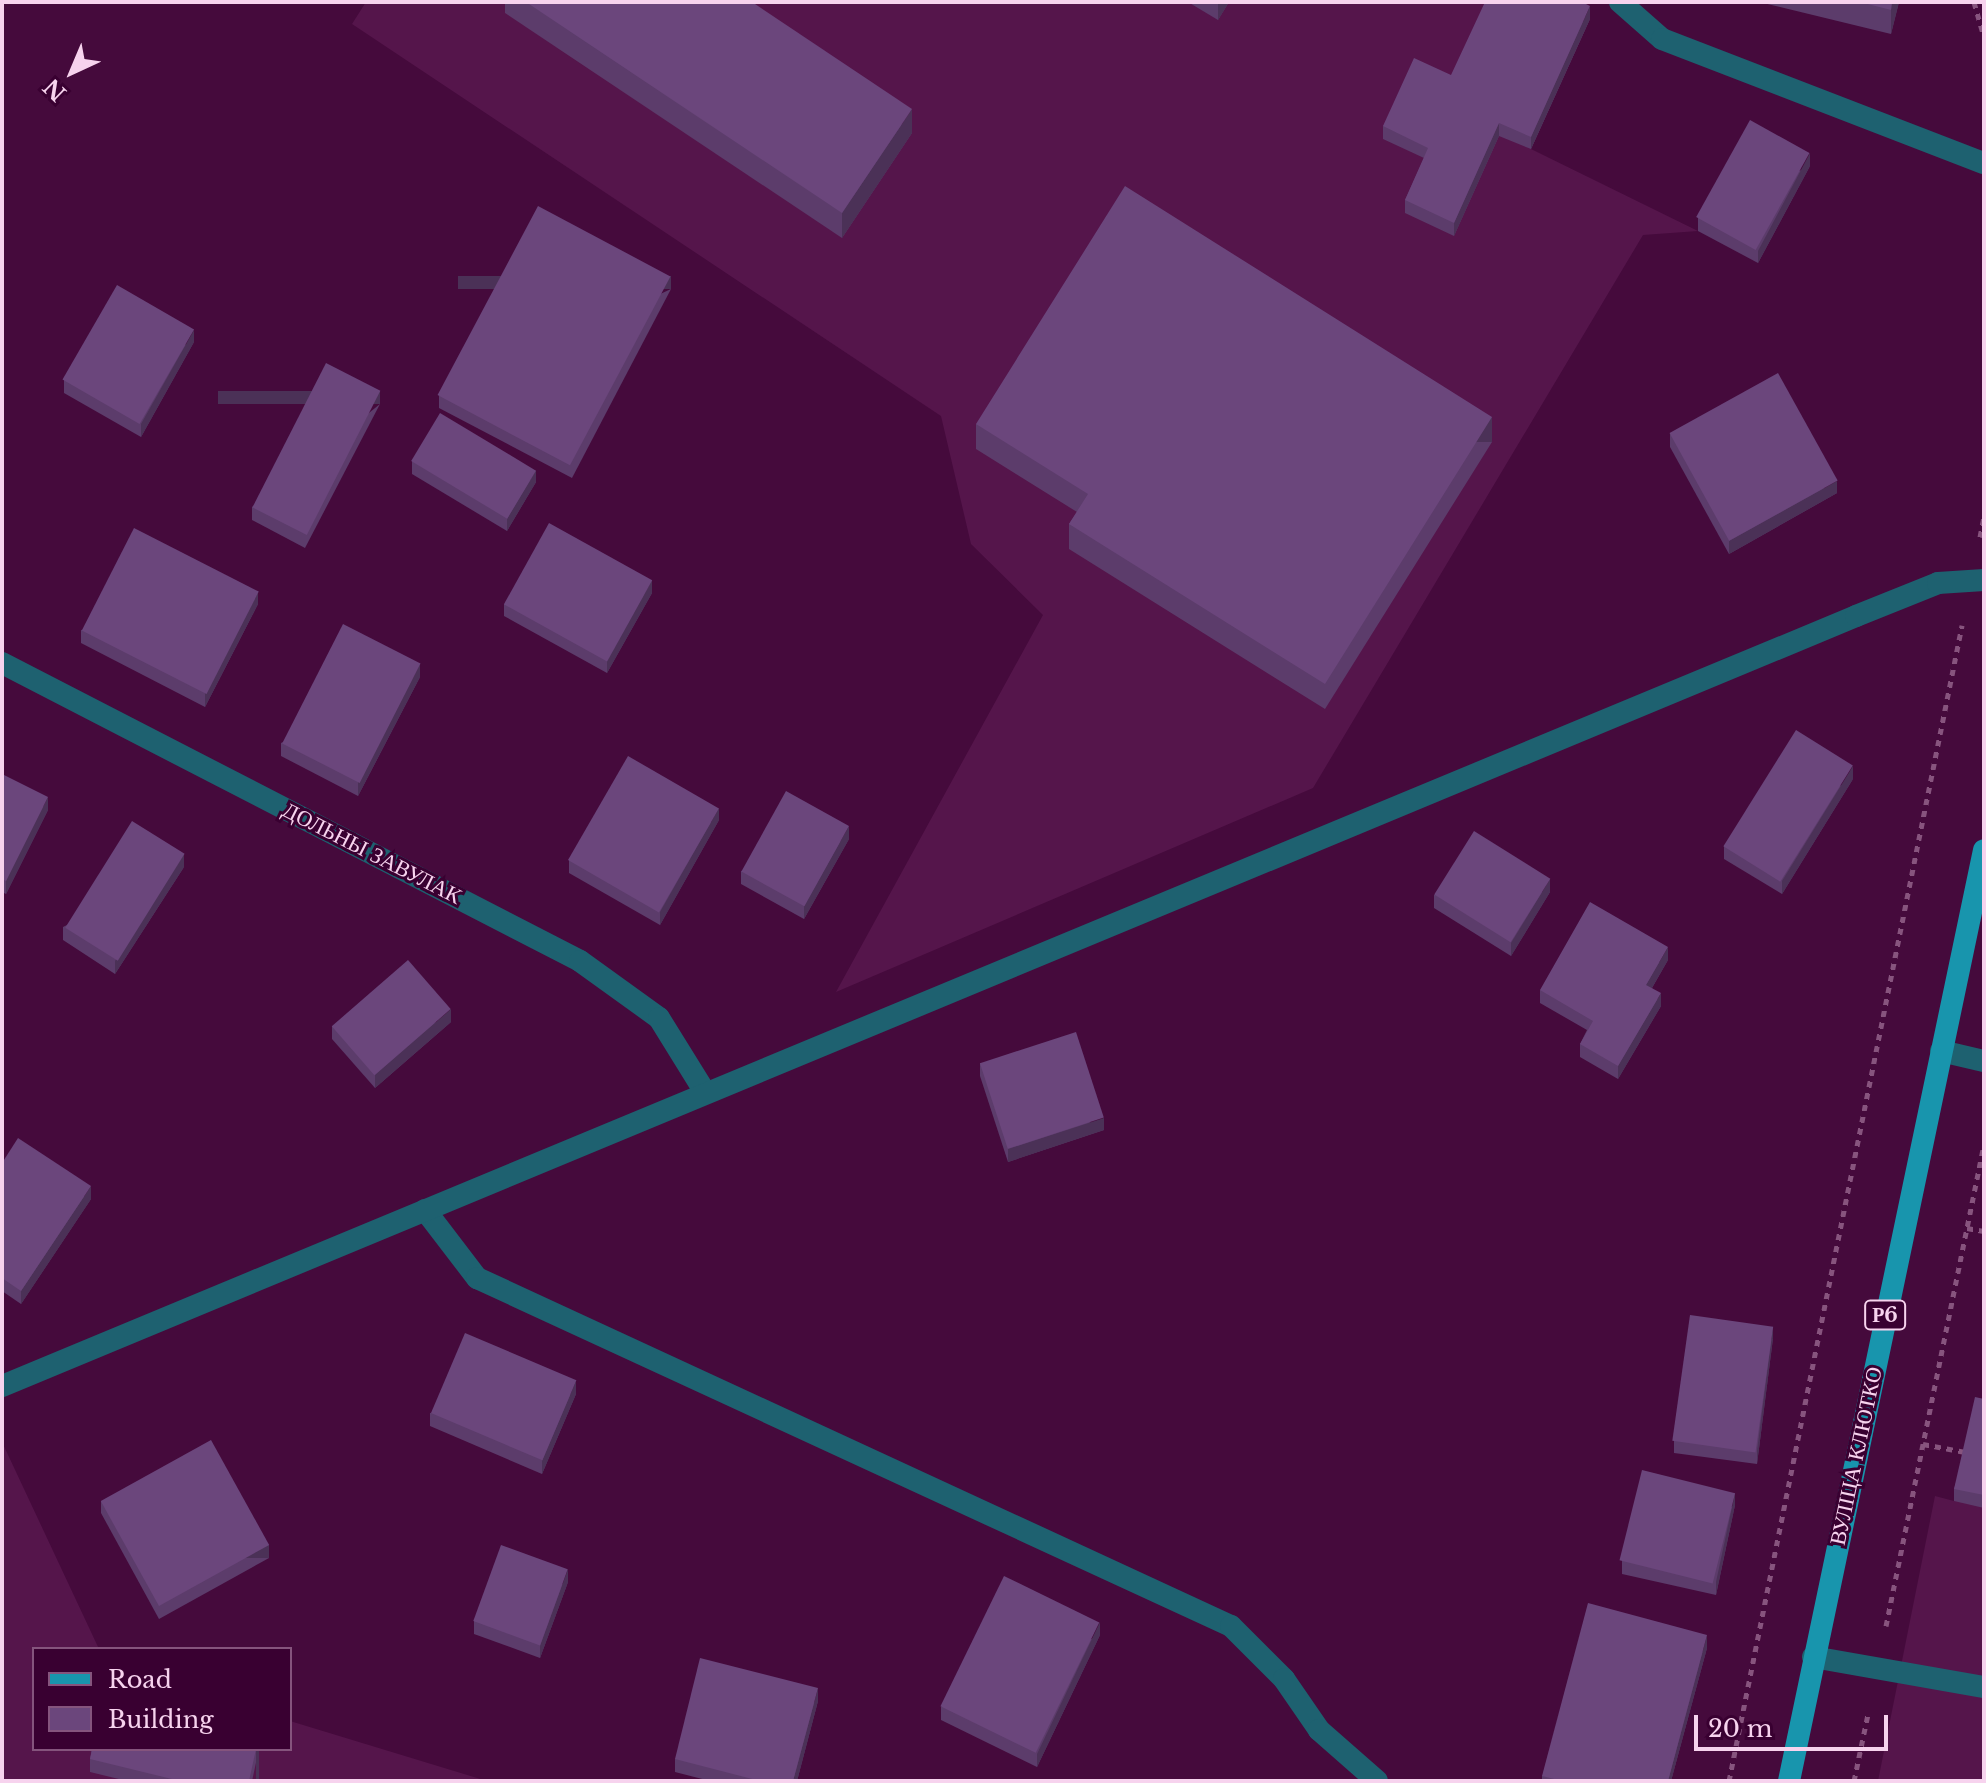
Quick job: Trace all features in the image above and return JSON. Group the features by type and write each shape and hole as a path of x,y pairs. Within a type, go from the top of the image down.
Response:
{"main road":[{"name":"ВУЛІЦА КЛЮТКО","path":"1789,1781 1984,850"}],"street":[{"path":"1620,2 1662,39 1984,163"},
{"path":"2,1386 425,1210 703,1089 1856,616 1978,579"},
{"name":"ДОЛЬНЫ ЗАВУЛАК","path":"2,663 580,961 659,1018 703,1089"},
{"path":"1941,1051 1984,1061"},
{"path":"425,1210 477,1278 1231,1626 1284,1679 1319,1730 1377,1781"},
{"path":"1813,1657 1984,1687"}],"path":[{"path":"1974,2 1984,36"},
{"path":"1729,1781 1978,579 1984,517"},
{"path":"1854,1781 1984,1145"},
{"path":"1967,1228 1984,1231"},
{"path":"1923,1444 1965,1452"}],"shaded area":[{"path":"366,2 1557,2 1590,19 1531,149 1698,231 1643,235 1313,788 836,992 1043,615 971,544 941,416 352,24"},
{"path":"1984,1411 1984,1781 1878,1781 1935,1496 1954,1501"},
{"path":"2,1442 98,1647 32,1647 32,1751 292,1751 292,1722 487,1781 2,1781"}],"building":[{"path":"526,2 752,2 912,109 842,213"},
{"path":"1485,2 1582,2 1590,6 1531,137 1499,123 1454,223 1405,200 1428,148 1383,126 1414,58 1451,75"},
{"path":"1860,2 1892,2 1891,10"},
{"path":"1750,120 1809,153 1756,250 1696,217"},
{"path":"1125,186 1492,417 1325,684 1069,524 1088,494 976,424"},
{"path":"538,206 670,276 570,465 438,395"},
{"path":"117,285 194,330 140,424 62,379"},
{"path":"326,363 380,391 307,535 252,507"},
{"path":"1778,373 1838,481 1729,541 1670,433"},
{"path":"440,413 536,471 507,519 411,461"},
{"path":"549,523 652,580 607,662 504,604"},
{"path":"134,528 259,592 207,694 82,630"},
{"path":"343,624 421,663 360,783 282,743"},
{"path":"1796,730 1853,766 1780,882 1723,846"},
{"path":"628,756 719,808 659,912 568,860"},
{"path":"2,774 48,797 6,881 2,879"},
{"path":"786,791 849,826 804,906 741,871"},
{"path":"132,821 185,854 118,961 65,928"},
{"path":"1474,831 1550,879 1511,942 1434,895"},
{"path":"1590,902 1668,947 1646,985 1661,993 1618,1066 1580,1044 1593,1021 1540,990"},
{"path":"408,960 451,1009 374,1075 332,1026"},
{"path":"1076,1032 1104,1118 1008,1149 980,1063"},
{"path":"18,1138 91,1186 21,1291 2,1278 2,1163"},
{"path":"1690,1315 1773,1327 1756,1452 1672,1441"},
{"path":"465,1333 576,1380 542,1460 431,1413"},
{"path":"1975,1397 1984,1399 1984,1495 1954,1489"},
{"path":"211,1440 269,1545 159,1606 101,1501"},
{"path":"1642,1470 1735,1493 1713,1583 1620,1560"},
{"path":"501,1545 568,1569 540,1645 473,1621"},
{"path":"1004,1576 1099,1622 1036,1753 940,1706"},
{"path":"1588,1603 1707,1635 1668,1781 1562,1781 1542,1776"},
{"path":"700,1658 818,1688 793,1781 760,1781 675,1759"},
{"path":"92,1751 256,1751 249,1781 180,1781 90,1759"}]}
